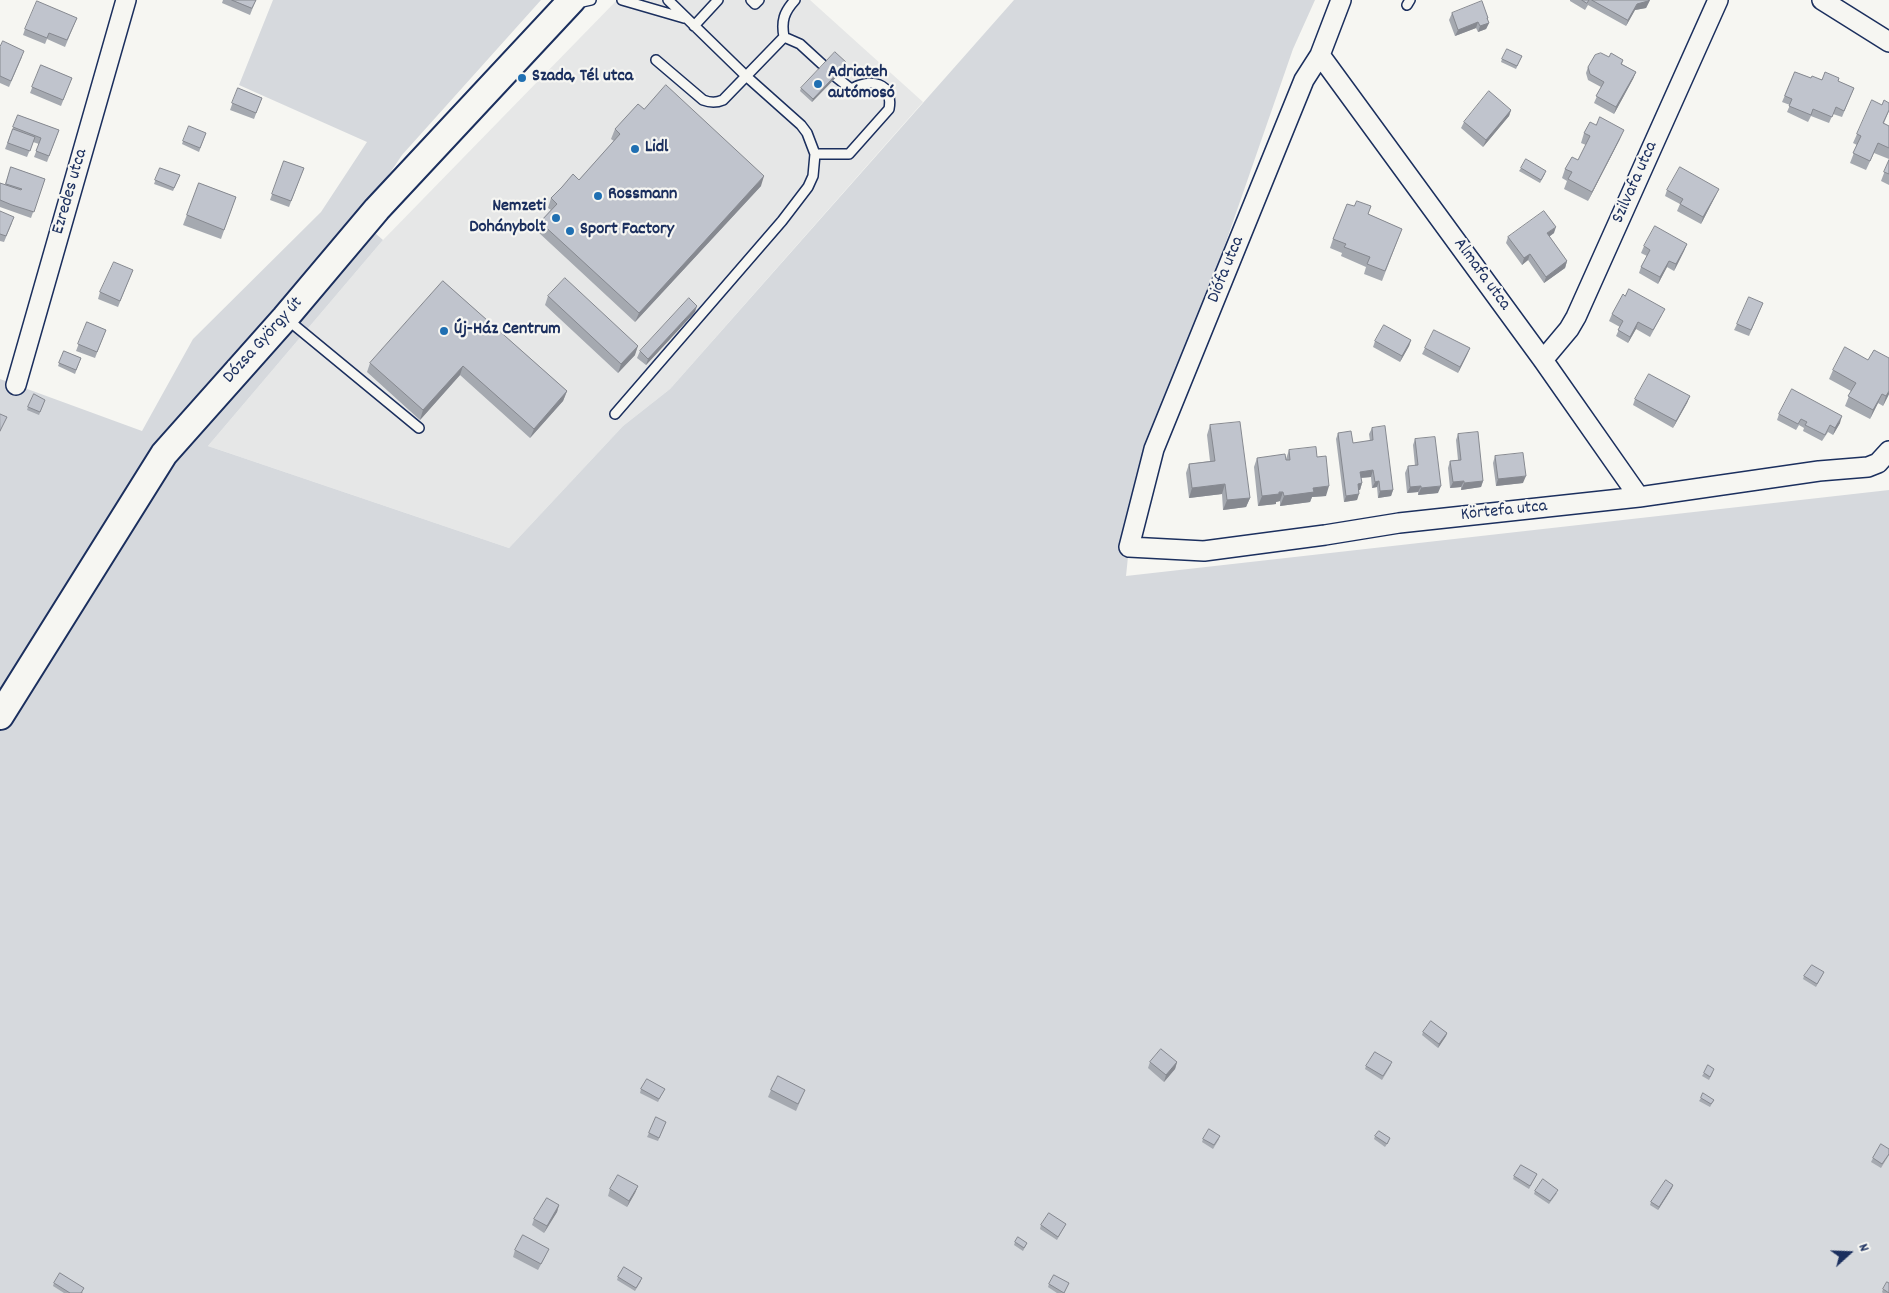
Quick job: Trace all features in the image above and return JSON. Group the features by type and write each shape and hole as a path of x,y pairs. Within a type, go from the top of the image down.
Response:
{"main road":[{"name":"Dózsa György út","path":"0,716 164,454 345,249 377,209 577,2"}],"street":[{"name":"Ezredes utca","path":"16,385 126,0"},
{"name":"Diófa utca","path":"1129,547 1154,449 1304,80 1320,55 1342,0"},
{"name":"Szilvafa utca","path":"1543,360 1569,329 1576,317 1718,0"},
{"path":"1822,0 1889,42"},
{"name":"Almafa utca","path":"1320,55 1543,360 1639,497"},
{"name":"Körtefa utca","path":"1129,547 1204,551 1326,535 1399,523 1639,497 1820,471 1858,469 1883,457"}],"lane":[{"path":"622,0 686,19"},
{"path":"615,414 782,221 808,187 812,176 815,154 811,141 801,125 746,76 668,0"},
{"path":"694,26 718,0"},
{"path":"751,0 755,4 759,0"},
{"path":"784,37 782,19 787,9 795,0"},
{"path":"784,37 800,44 824,66"},
{"path":"656,60 703,100 718,102 723,100 784,37"},
{"path":"815,154 850,154 885,115 890,103 886,90 875,83 866,83 851,89 836,76"},
{"path":"285,318 418,428"}],"shaded area":[{"path":"273,0 541,0 402,155 359,219 383,240 208,446 509,548 623,426 670,389 1014,0 1315,0 1293,49 1154,449 1129,547 1126,576 1889,490 1889,1293 0,1293 0,379 142,431 193,339 321,212 367,142 239,85"},
{"path":"617,0 810,0 923,102 670,389 623,426 509,548 208,446 383,240"}],"building":[{"path":"232,0 256,0 252,8"},
{"path":"1592,0 1649,0 1637,4 1628,20"},
{"path":"37,1 77,18 67,40 49,33 47,38 25,29"},
{"path":"1482,1 1489,23 1480,26 1478,22 1458,30 1452,13"},
{"path":"3,41 24,51 11,81 0,76 0,47"},
{"path":"1507,49 1522,56 1517,66 1502,59"},
{"name":"Adriateh autómosó","path":"835,52 847,63 813,99 801,88"},
{"path":"1601,53 1609,57 1611,53 1623,60 1621,64 1636,72 1616,107 1596,96 1604,82 1590,74 1588,67 1595,55"},
{"path":"41,65 72,78 63,100 32,87"},
{"path":"1795,72 1822,80 1825,72 1839,78 1838,81 1854,88 1844,111 1836,107 1832,117 1813,109 1811,115 1789,106 1792,99 1785,96"},
{"path":"666,85 764,176 639,313 540,222 557,204 551,198 573,174 579,180 620,134 615,129 638,104 644,109"},
{"path":"238,88 262,98 256,113 232,103"},
{"path":"1489,91 1511,110 1486,140 1464,122"},
{"path":"1872,100 1882,105 1884,100 1889,103 1889,110 1883,123 1889,126 1889,148 1878,143 1870,161 1853,153 1861,136 1857,134"},
{"path":"18,115 59,130 49,156 36,151 41,138 13,127"},
{"path":"1600,117 1624,130 1592,192 1568,179 1572,172 1565,169 1572,157 1578,160 1590,136 1584,133 1590,122 1596,125"},
{"path":"189,126 206,133 200,148 183,141"},
{"path":"13,129 35,137 30,151 8,143"},
{"path":"1526,159 1546,171 1541,180 1521,168"},
{"path":"1889,160 1889,174 1884,172"},
{"path":"284,161 304,168 291,201 272,194"},
{"path":"11,167 45,179 34,212 0,200 0,183 22,189 6,184"},
{"path":"1680,167 1719,189 1703,217 1680,204 1683,199 1667,190"},
{"path":"160,168 180,175 174,188 155,180"},
{"path":"199,183 236,197 224,230 187,215"},
{"path":"1357,201 1371,206 1368,214 1402,229 1385,271 1367,264 1370,257 1344,247 1346,244 1333,239 1347,204 1354,206"},
{"path":"0,211 14,217 6,236 0,234"},
{"path":"1544,211 1556,227 1547,233 1567,261 1546,277 1530,254 1524,258 1508,237"},
{"path":"1655,226 1687,244 1676,264 1669,261 1660,277 1641,267 1650,250 1644,246"},
{"path":"114,262 133,270 120,301 100,292"},
{"path":"565,278 638,346 621,364 548,296"},
{"name":"Új-Ház Centrum","path":"443,281 567,391 534,429 463,366 423,410 370,363"},
{"path":"1629,289 1665,309 1653,330 1638,322 1630,337 1618,330 1623,321 1612,314 1623,294 1625,296"},
{"path":"1749,297 1763,303 1751,330 1737,324"},
{"path":"689,298 697,306 648,359 640,351"},
{"path":"87,322 106,330 97,352 78,344"},
{"path":"1384,325 1411,340 1402,356 1375,341"},
{"path":"1434,330 1470,348 1460,367 1425,348"},
{"path":"1845,347 1868,360 1874,350 1889,358 1889,391 1886,396 1882,394 1873,410 1848,396 1856,383 1833,370"},
{"path":"64,351 81,358 76,370 59,363"},
{"path":"1649,374 1690,396 1676,421 1635,399"},
{"path":"1792,389 1842,416 1835,428 1830,425 1825,435 1805,425 1807,422 1801,419 1798,424 1779,414"},
{"path":"34,394 45,400 40,412 28,407"},
{"path":"0,414 7,417 0,431"},
{"path":"1240,422 1250,498 1227,500 1225,484 1192,488 1189,464 1215,461 1210,425"},
{"path":"1385,426 1393,490 1380,491 1379,481 1375,482 1373,470 1360,472 1362,483 1358,484 1359,494 1346,496 1338,433 1351,431 1353,443 1373,440 1372,428"},
{"path":"1478,432 1483,481 1453,482 1450,461 1461,460 1458,434"},
{"path":"1435,437 1441,486 1410,487 1408,466 1418,465 1415,439"},
{"path":"1316,447 1317,457 1326,456 1329,486 1313,488 1314,492 1284,496 1283,492 1279,492 1279,494 1262,496 1257,458 1285,454 1286,460 1290,460 1289,450"},
{"path":"1523,453 1526,476 1498,479 1495,456"},
{"path":"1812,965 1824,972 1817,984 1804,976"},
{"path":"1431,1021 1447,1033 1439,1044 1423,1032"},
{"path":"1161,1049 1177,1062 1166,1075 1150,1062"},
{"path":"1375,1052 1392,1062 1383,1076 1366,1066"},
{"path":"1708,1065 1714,1069 1710,1077 1704,1073"},
{"path":"778,1076 805,1090 798,1104 771,1090"},
{"path":"647,1079 665,1089 659,1099 641,1089"},
{"path":"1703,1093 1714,1100 1711,1104 1701,1098"},
{"path":"656,1117 666,1122 659,1138 649,1133"},
{"path":"1209,1129 1220,1136 1214,1145 1203,1139"},
{"path":"1379,1131 1390,1138 1387,1144 1375,1136"},
{"path":"1881,1144 1889,1149 1889,1154 1882,1164 1873,1158"},
{"path":"1521,1165 1537,1174 1530,1186 1514,1176"},
{"path":"618,1175 638,1186 629,1201 610,1189"},
{"path":"1543,1179 1558,1190 1550,1201 1535,1191"},
{"path":"1666,1180 1673,1185 1659,1207 1651,1202"},
{"path":"547,1198 559,1205 547,1226 534,1219"},
{"path":"1049,1213 1066,1224 1058,1237 1041,1225"},
{"path":"523,1235 549,1249 541,1264 515,1250"},
{"path":"1018,1237 1027,1243 1024,1248 1015,1242"},
{"path":"624,1267 642,1278 636,1288 618,1277"},
{"path":"60,1273 84,1288 81,1293 70,1293 54,1283"},
{"path":"1054,1275 1069,1283 1064,1293 1049,1284"},
{"path":"1887,1282 1889,1283 1889,1293 1883,1289"}],"place":[{"name":"Szada, Tél utca","path":"522,78"},
{"name":"Adriateh autómosó","path":"818,84"},
{"name":"Lidl","path":"635,149"},
{"name":"Rossmann","path":"598,196"},
{"name":"Nemzeti Dohánybolt","path":"556,218"},
{"name":"Sport Factory","path":"570,231"},
{"name":"Új-Ház Centrum","path":"444,331"}]}
